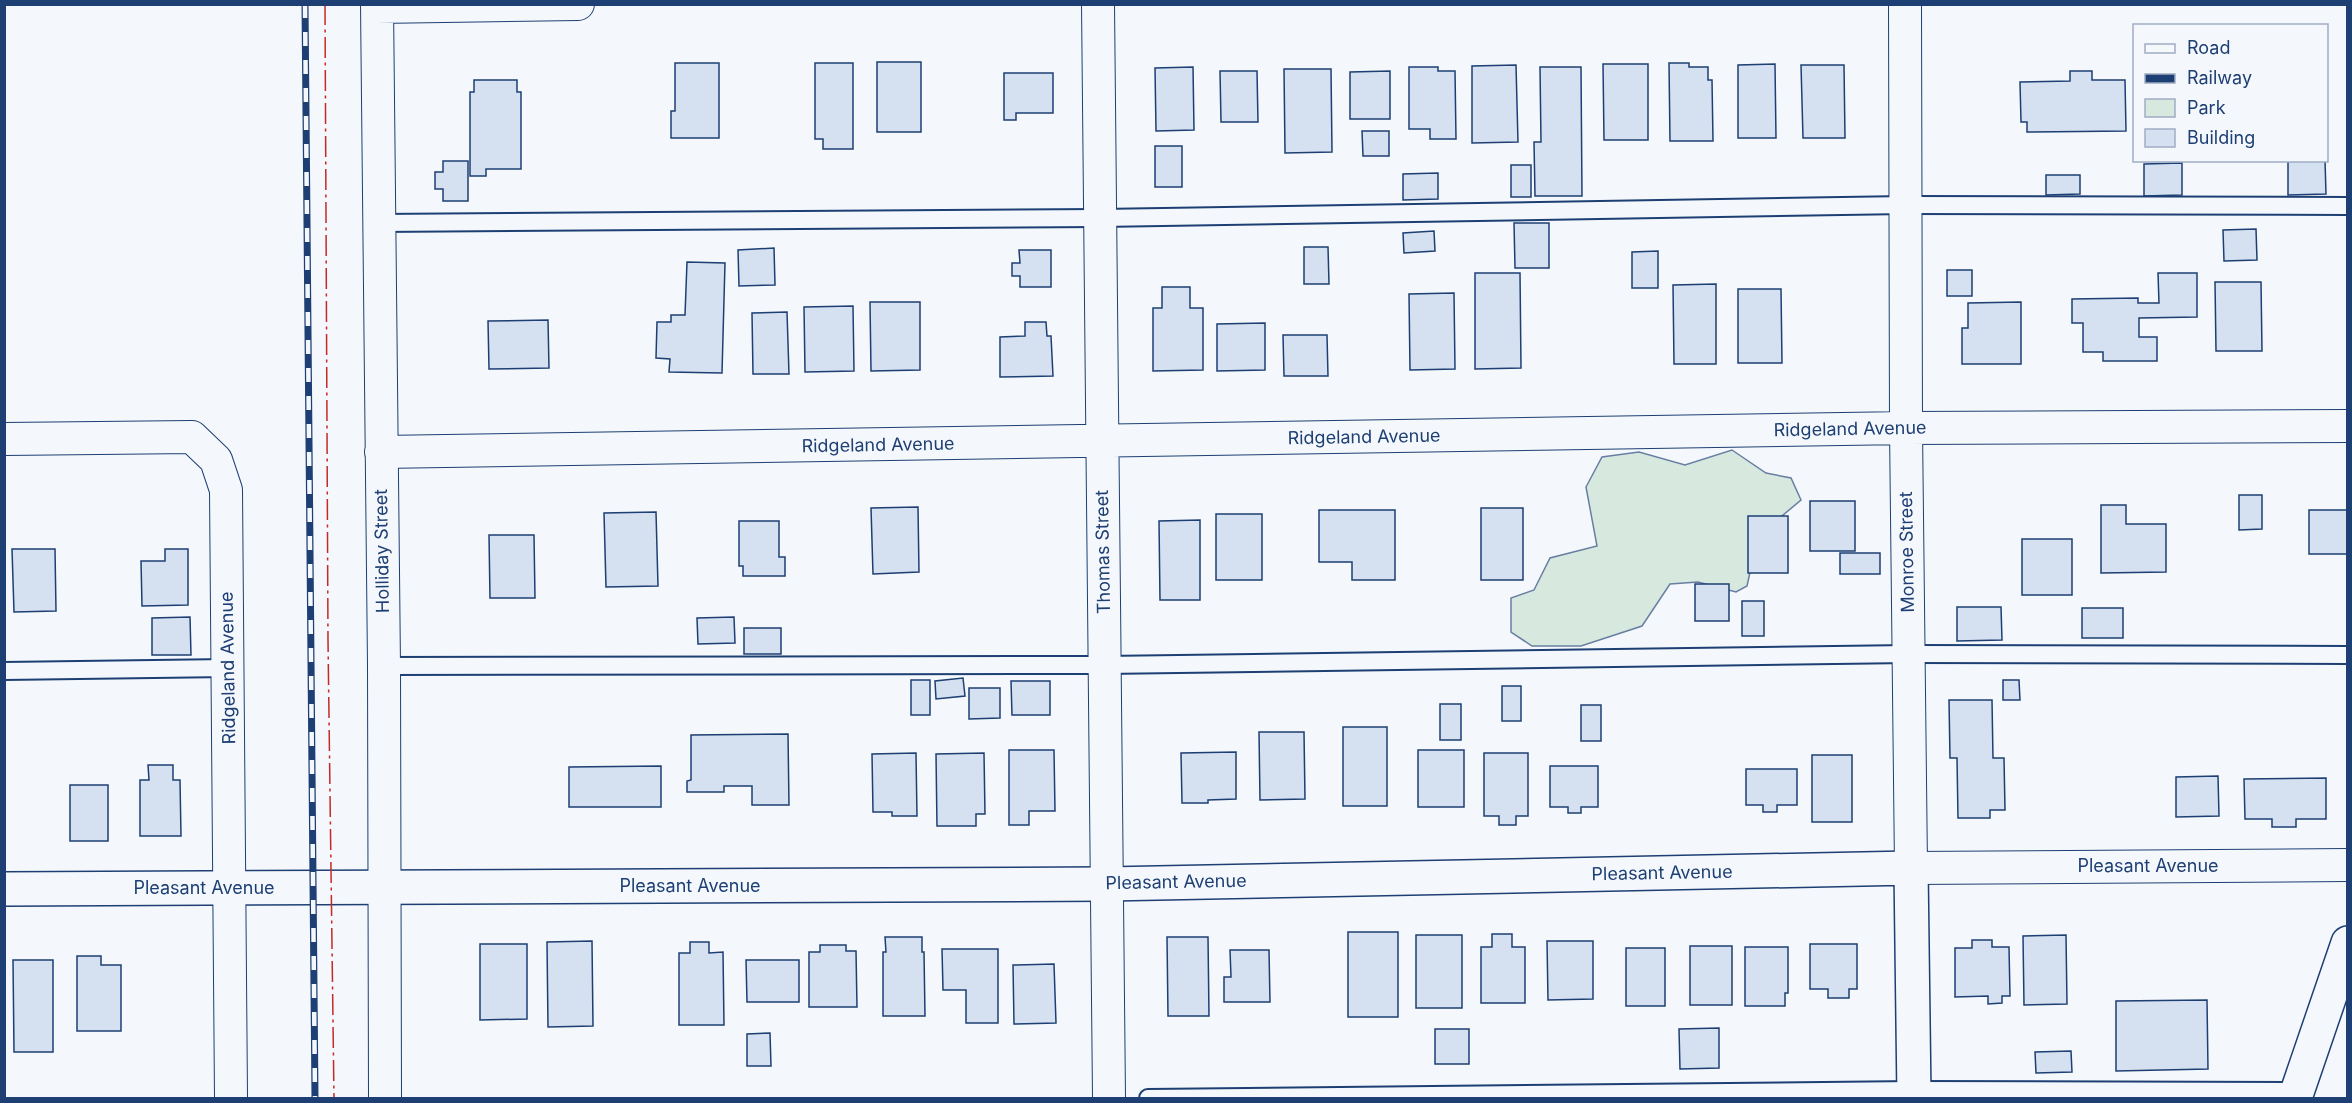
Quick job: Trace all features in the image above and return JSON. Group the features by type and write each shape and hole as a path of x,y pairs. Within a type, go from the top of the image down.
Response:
{"street":[{"path":"376,6 578,4"},
{"name":"Thomas Street","path":"1098,4 1109,1098"},
{"name":"Monroe Street","path":"1905,4 1906,428 1914,1094"},
{"name":"Holliday Street","path":"376,6 384,666 386,1098"},
{"name":"Ridgeland Avenue","path":"381,452 1906,428 2348,426"},
{"name":"Ridgeland Avenue","path":"4,439 192,437 216,460 226,490 231,1098"},
{"name":"Pleasant Avenue","path":"4,889 1107,884 1911,867 2348,865"},
{"path":"2296,1095 2348,943"}],"lane":[{"path":"378,223 1100,218 1906,205 2348,206"},
{"path":"384,666 1104,665 1909,654 2348,656"},
{"path":"4,671 228,668"},
{"path":"1148,1098 1914,1094 2296,1095"}],"green space":[{"path":"1732,450 1766,473 1791,478 1801,500 1758,536 1747,586 1736,592 1698,582 1670,584 1642,626 1581,646 1532,646 1511,632 1511,598 1534,590 1550,558 1597,546 1586,487 1602,457 1639,452 1685,465"}],"building":[{"path":"877,62 921,62 921,132 877,132"},
{"path":"675,63 719,63 719,138 671,138 671,111 675,111"},
{"path":"815,63 853,63 853,149 823,149 823,139 815,139"},
{"path":"1669,63 1689,63 1689,67 1708,67 1708,80 1712,80 1713,141 1670,141"},
{"path":"1603,64 1648,64 1648,140 1604,140"},
{"path":"1775,64 1776,138 1738,138 1738,65"},
{"path":"1516,65 1518,142 1472,143 1472,66"},
{"path":"1801,65 1844,65 1845,138 1803,138"},
{"path":"1193,67 1194,130 1156,131 1155,68"},
{"path":"1409,67 1438,67 1438,71 1455,71 1456,139 1430,139 1430,129 1409,129"},
{"path":"1540,67 1581,67 1582,196 1535,196 1534,142 1541,142"},
{"path":"1284,69 1331,69 1332,152 1285,153"},
{"path":"1220,71 1257,71 1258,122 1221,122"},
{"path":"1390,71 1390,119 1350,119 1350,72"},
{"path":"2070,71 2092,71 2092,80 2125,80 2126,131 2027,132 2027,122 2021,122 2020,82 2070,81"},
{"path":"1004,73 1053,73 1053,113 1016,113 1016,120 1004,120"},
{"path":"474,80 517,80 517,92 521,92 521,169 486,169 486,176 470,176 470,92 474,92"},
{"path":"1362,131 1389,131 1389,156 1363,156"},
{"path":"1155,146 1182,146 1182,187 1155,187"},
{"path":"443,161 468,161 468,201 443,201 443,189 435,189 435,172 443,172"},
{"path":"2288,162 2325,162 2326,194 2288,195"},
{"path":"2182,163 2182,195 2144,196 2144,164"},
{"path":"1511,165 1531,165 1531,197 1511,197"},
{"path":"1438,173 1438,199 1403,200 1403,174"},
{"path":"2046,175 2080,175 2080,194 2046,195"},
{"path":"1514,223 1549,223 1549,268 1515,268"},
{"path":"2256,229 2257,260 2224,261 2223,230"},
{"path":"1434,231 1435,251 1404,253 1403,233"},
{"path":"1304,247 1328,247 1329,284 1304,284"},
{"path":"774,248 775,285 739,286 738,250"},
{"path":"1019,250 1051,250 1051,287 1020,287 1020,276 1012,276 1012,263 1020,263"},
{"path":"1658,251 1658,288 1632,288 1632,252"},
{"path":"687,262 725,263 722,373 669,372 670,359 656,358 657,322 671,322 671,315 685,315"},
{"path":"1947,270 1972,270 1972,296 1947,296"},
{"path":"1475,273 1520,273 1521,368 1475,369"},
{"path":"2158,273 2197,273 2197,317 2139,318 2139,337 2157,337 2157,361 2103,361 2103,352 2083,352 2083,323 2072,323 2072,299 2138,298 2138,303 2159,303"},
{"path":"2215,282 2261,282 2262,351 2216,351"},
{"path":"1716,284 1716,364 1674,364 1673,285"},
{"path":"1162,287 1190,287 1190,308 1203,308 1203,370 1153,371 1153,308 1162,308"},
{"path":"1738,289 1781,289 1782,363 1738,363"},
{"path":"1454,293 1455,369 1410,370 1409,294"},
{"path":"870,302 920,302 920,370 871,371"},
{"path":"2021,302 2021,364 1962,364 1962,328 1968,328 1968,303"},
{"path":"853,306 854,371 805,372 804,307"},
{"path":"787,312 789,374 753,374 752,313"},
{"path":"548,320 549,368 489,369 488,321"},
{"path":"1025,322 1046,322 1047,336 1051,336 1053,376 1000,377 1000,337 1025,336"},
{"path":"1265,323 1265,370 1217,371 1217,324"},
{"path":"1283,335 1327,335 1328,376 1284,376"},
{"path":"2239,495 2262,495 2262,529 2239,530"},
{"path":"1810,501 1855,501 1855,551 1810,551"},
{"path":"2101,505 2126,505 2126,524 2166,524 2166,572 2101,573"},
{"path":"918,507 919,572 873,574 871,508"},
{"path":"1481,508 1523,508 1523,580 1481,580"},
{"path":"1319,510 1395,510 1395,580 1352,580 1352,562 1319,562"},
{"path":"2309,510 2348,510 2348,554 2309,554"},
{"path":"656,512 658,586 606,587 604,513"},
{"path":"1216,514 1262,514 1262,580 1216,580"},
{"path":"1748,516 1788,516 1788,573 1748,573"},
{"path":"1200,520 1200,600 1160,600 1159,521"},
{"path":"739,521 779,521 779,557 785,557 785,576 743,576 743,566 739,566"},
{"path":"489,535 534,535 535,598 490,598"},
{"path":"2022,539 2072,539 2072,595 2022,595"},
{"path":"12,549 55,549 56,611 14,612"},
{"path":"165,549 188,549 188,605 142,606 141,561 165,561"},
{"path":"1840,553 1880,553 1880,574 1840,574"},
{"path":"1695,584 1729,584 1729,621 1695,621"},
{"path":"1742,601 1764,601 1764,636 1742,636"},
{"path":"1957,607 2001,607 2002,640 1957,641"},
{"path":"2082,608 2123,608 2123,638 2082,638"},
{"path":"190,617 191,655 152,655 152,618"},
{"path":"734,617 735,643 698,644 697,618"},
{"path":"744,628 781,628 781,654 744,654"},
{"path":"963,678 965,696 936,699 935,681"},
{"path":"911,680 930,680 930,715 911,715"},
{"path":"2003,680 2019,680 2020,700 2003,700"},
{"path":"1011,681 1050,681 1050,715 1012,715"},
{"path":"1502,686 1521,686 1521,721 1502,721"},
{"path":"969,688 1000,688 1000,718 969,719"},
{"path":"1949,700 1992,700 1993,758 2004,758 2005,810 1990,810 1990,818 1958,818 1957,758 1950,758"},
{"path":"1440,704 1461,704 1461,740 1440,740"},
{"path":"1581,705 1601,705 1601,741 1581,741"},
{"path":"1343,727 1387,727 1387,806 1343,806"},
{"path":"1259,732 1304,732 1305,799 1260,800"},
{"path":"788,734 789,805 752,805 752,786 724,786 724,792 687,792 687,781 691,780 691,735"},
{"path":"1009,750 1054,750 1055,811 1029,811 1029,825 1009,825"},
{"path":"1418,750 1464,750 1464,807 1418,807"},
{"path":"1236,752 1236,799 1208,800 1208,803 1182,803 1181,753"},
{"path":"916,753 917,816 892,816 892,812 873,812 872,754"},
{"path":"984,753 985,814 976,814 976,826 937,826 936,754"},
{"path":"1484,753 1528,753 1528,816 1516,816 1516,825 1499,825 1499,816 1484,816"},
{"path":"1812,755 1852,755 1852,822 1812,822"},
{"path":"148,765 173,765 173,780 180,780 181,836 140,836 140,780 149,780"},
{"path":"661,766 661,807 569,807 569,767"},
{"path":"1550,766 1598,766 1598,807 1581,807 1581,813 1568,813 1568,807 1550,807"},
{"path":"1746,769 1797,769 1797,805 1777,805 1777,812 1763,812 1763,805 1746,805"},
{"path":"2218,776 2219,816 2176,817 2176,777"},
{"path":"2326,778 2326,819 2296,819 2296,827 2272,827 2272,819 2245,819 2244,779"},
{"path":"70,785 108,785 108,841 70,841"},
{"path":"1348,932 1398,932 1398,1017 1348,1017"},
{"path":"1492,934 1512,934 1512,947 1525,947 1525,1003 1481,1003 1481,947 1492,947"},
{"path":"1416,935 1462,935 1462,1008 1416,1008"},
{"path":"2066,935 2067,1004 2024,1005 2023,936"},
{"path":"885,937 922,937 925,1016 883,1016"},
{"path":"1167,937 1208,937 1209,1016 1168,1016"},
{"path":"1972,940 1992,940 1992,947 2009,947 2010,996 2002,996 2002,1003 1988,1004 1988,996 1955,997 1955,948 1972,948"},
{"path":"592,941 593,1026 548,1027 547,942"},
{"path":"1547,941 1593,941 1593,999 1548,1000"},
{"path":"690,942 709,942 709,953 723,952 724,1025 679,1025 679,953 690,953"},
{"path":"480,944 527,944 527,1019 480,1020"},
{"path":"1810,944 1857,944 1857,989 1849,989 1849,998 1828,998 1828,989 1810,989"},
{"path":"820,945 846,945 846,951 856,951 857,1007 809,1007 809,952 820,952"},
{"path":"1690,946 1732,946 1732,1005 1690,1005"},
{"path":"1745,947 1788,947 1788,993 1785,993 1785,1006 1745,1006"},
{"path":"1626,948 1665,948 1665,1006 1626,1006"},
{"path":"942,949 998,949 998,1023 966,1023 966,990 943,990"},
{"path":"1230,950 1269,950 1270,1002 1224,1002 1224,977 1231,977"},
{"path":"77,956 101,956 101,965 121,965 121,1031 77,1031"},
{"path":"13,960 53,960 53,1052 14,1052"},
{"path":"746,960 799,960 799,1002 747,1002"},
{"path":"1054,964 1056,1023 1014,1024 1013,965"},
{"path":"2207,1000 2208,1069 2116,1071 2116,1001"},
{"path":"1719,1028 1719,1068 1680,1069 1679,1029"},
{"path":"1435,1029 1469,1029 1469,1064 1435,1064"},
{"path":"770,1033 771,1066 747,1066 747,1034"},
{"path":"2071,1051 2072,1072 2036,1073 2035,1052"}],"railway":[{"path":"305,4 315,1098"}],"power":[{"path":"325,4 328,640 334,1098"}]}
